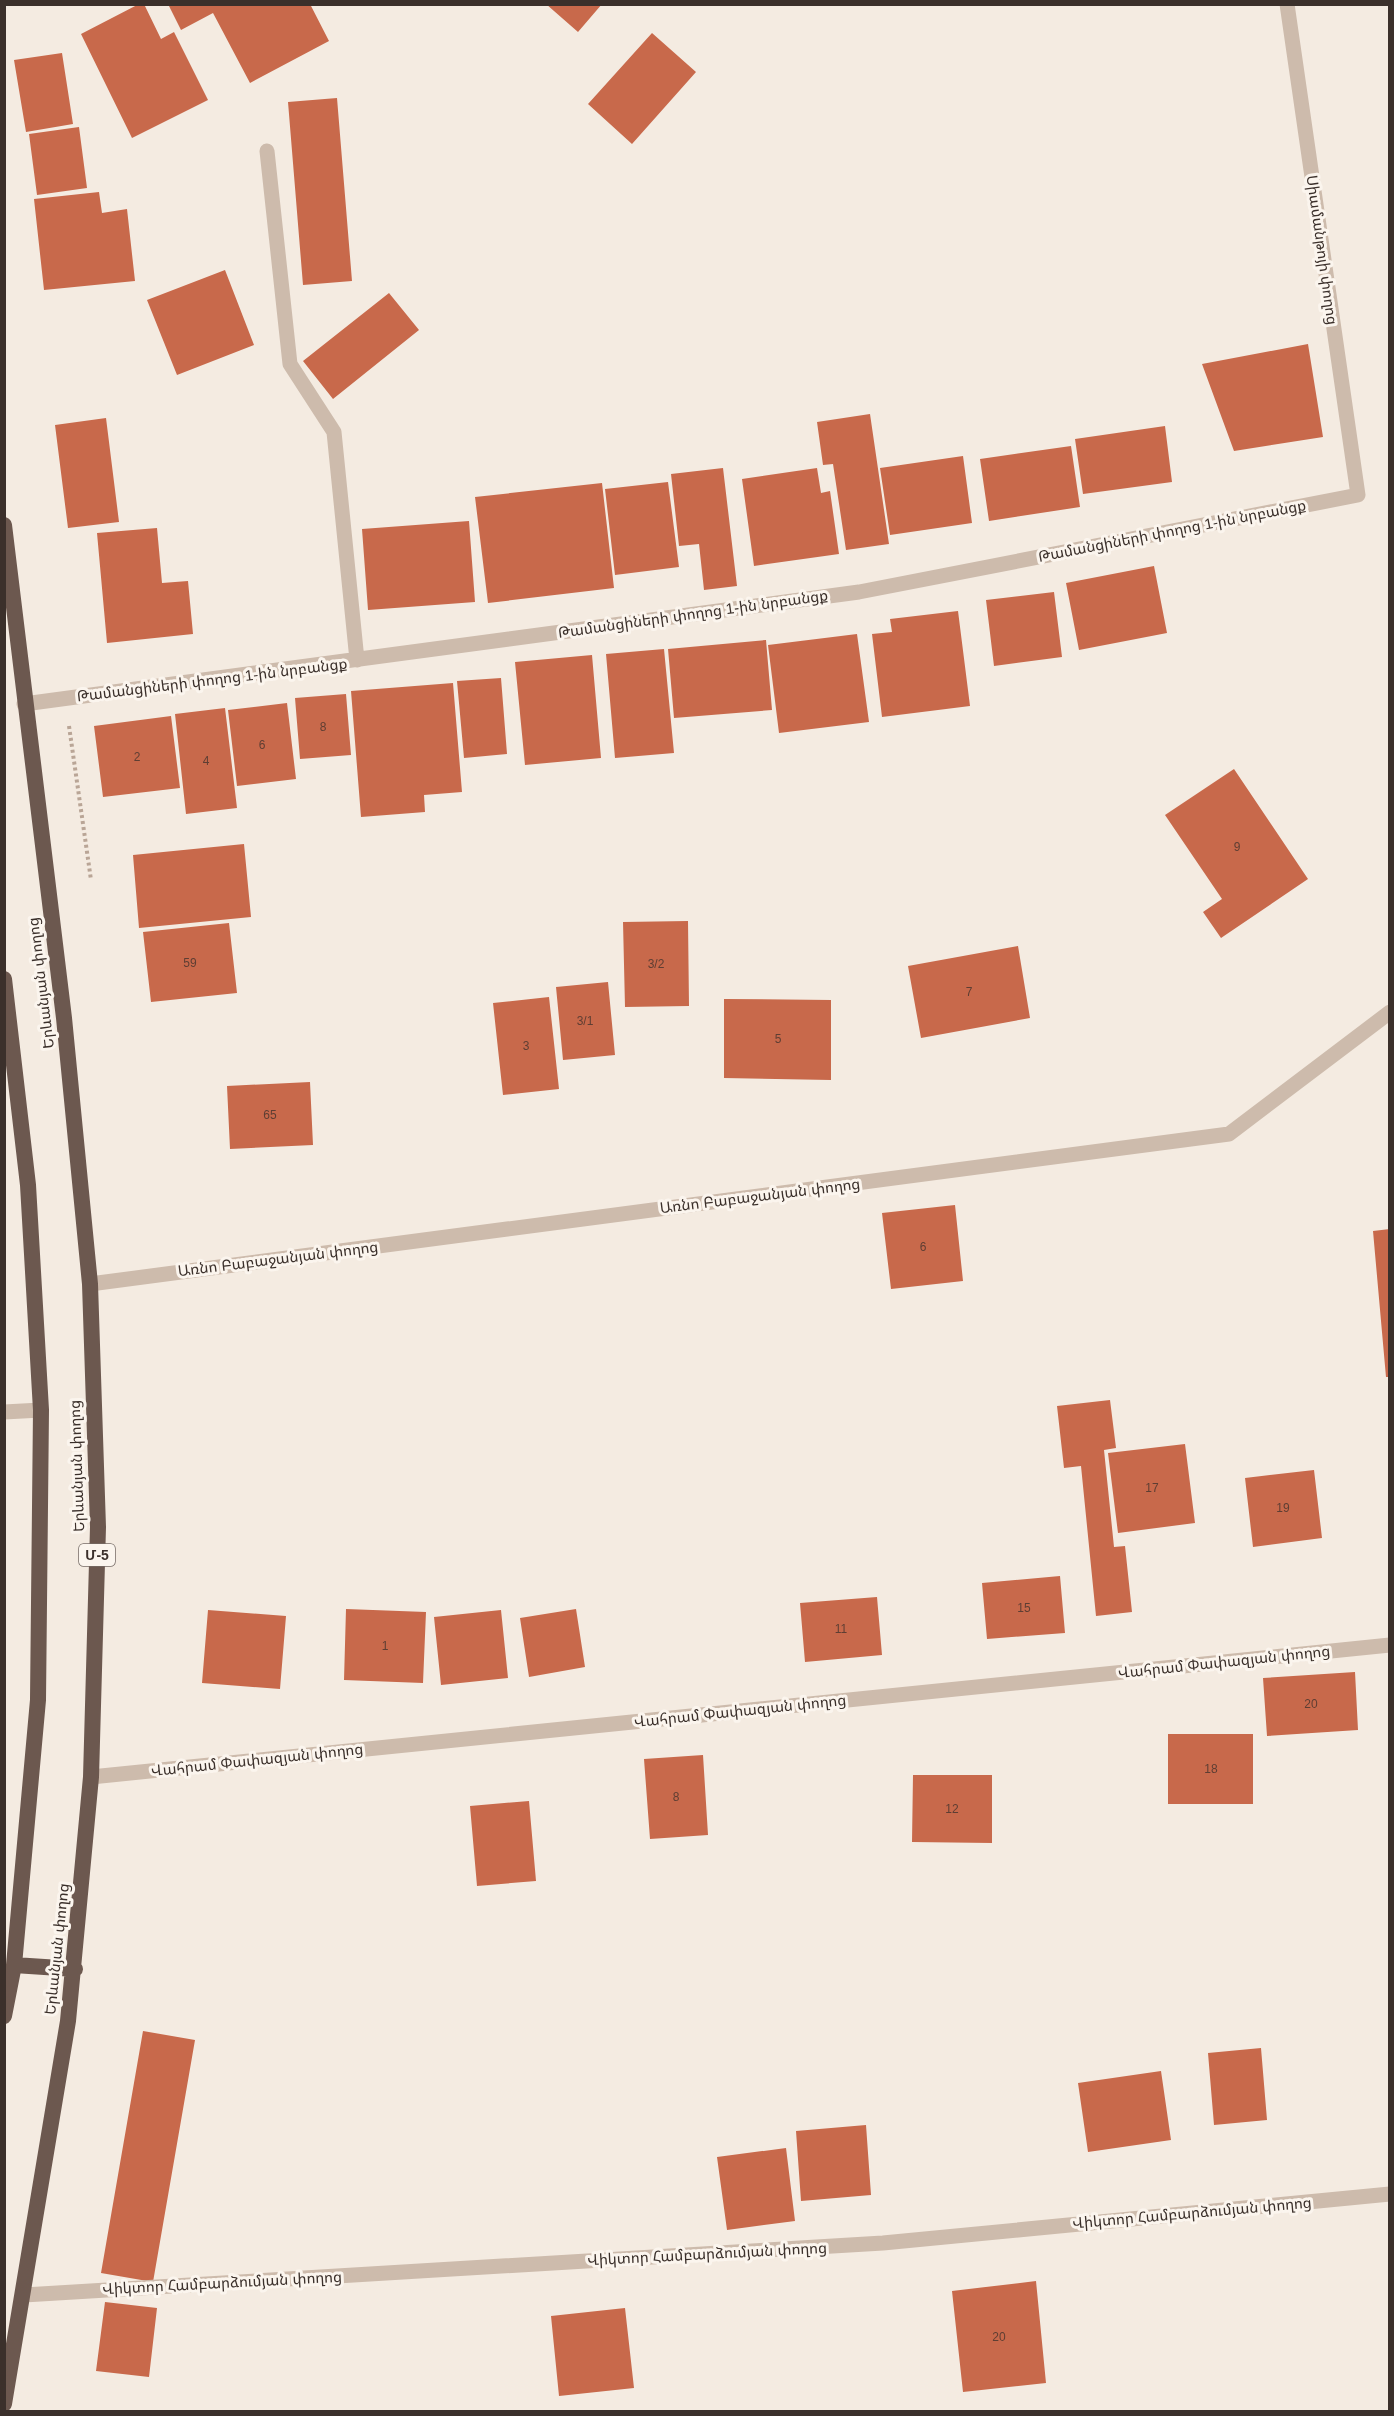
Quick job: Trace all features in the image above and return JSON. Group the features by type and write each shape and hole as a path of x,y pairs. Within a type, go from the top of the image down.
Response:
{"highway":[{"name":"Երևանյան փողոց","path":"4,525 64,1018 90,1284 98,1527 91,1777 75,1969 69,2021 4,2404"},
{"path":"4,980 28,1185 41,1410 38,1700 14,1965 4,2016"},
{"path":"14,1965 75,1969"}],"street":[{"path":"1276,4 1288,9"},
{"name":"Սիամանթոյի փողոց","path":"1288,9 1358,495"},
{"path":"267,151 290,364 334,432 357,660"},
{"name":"Թամանցիների փողոց 1-ին նրբանցք","path":"24,704 859,592 1358,495"},
{"name":"Առնո Բաբաջանյան փողոց","path":"90,1284 1229,1134 1389,1012"},
{"path":"4,1412 41,1410"},
{"name":"Վահրամ Փափազյան փողոց","path":"91,1777 1389,1645"},
{"name":"Վիկտոր Համբարձումյան փողոց","path":"24,2295 883,2243 1389,2194"}],"path":[{"path":"64,699 91,880"}],"building":[{"path":"139,4 144,4 161,39 174,32 208,100 132,138 81,34"},
{"path":"168,4 310,4 329,41 250,83 213,13 181,30"},
{"path":"546,4 602,4 578,32"},
{"path":"652,33 696,72 632,144 588,104"},
{"path":"62,53 73,124 26,132 14,60"},
{"path":"337,98 352,281 303,285 288,102"},
{"path":"79,127 87,188 37,195 29,134"},
{"path":"99,192 102,213 127,209 135,281 44,290 34,199"},
{"path":"225,270 254,345 177,375 147,300"},
{"path":"389,293 419,330 333,399 303,361"},
{"path":"1308,344 1323,437 1234,451 1202,364"},
{"path":"870,414 889,544 846,550 833,464 823,465 817,422"},
{"path":"106,418 119,522 68,528 55,425"},
{"path":"1165,426 1172,482 1083,494 1075,439"},
{"path":"1071,446 1080,507 989,521 980,459"},
{"path":"963,456 972,523 890,535 880,468"},
{"path":"723,468 737,586 704,590 699,544 679,546 671,474"},
{"path":"817,468 821,493 830,491 839,554 754,566 742,479"},
{"path":"668,482 679,567 615,575 605,489"},
{"path":"602,483 614,588 488,603 475,497"},
{"path":"469,521 475,602 368,610 362,529"},
{"path":"157,528 162,583 188,581 193,634 107,643 97,533"},
{"path":"1154,566 1167,633 1079,650 1066,583"},
{"path":"1054,592 1062,657 994,666 986,600"},
{"path":"958,611 970,706 882,717 872,634 892,632 890,619"},
{"path":"857,634 869,722 779,733 768,645"},
{"path":"766,640 772,710 674,718 668,649"},
{"path":"664,649 674,753 615,758 606,654"},
{"path":"592,655 601,758 525,765 515,662"},
{"path":"501,678 507,754 464,758 457,681"},
{"path":"453,683 462,792 424,795 425,812 361,817 351,691"},
{"path":"346,694 351,755 300,759 295,698"},
{"path":"287,703 296,779 237,786 228,710"},
{"path":"225,708 237,808 186,814 175,714"},
{"path":"171,716 180,788 103,797 94,726"},
{"path":"1234,769 1308,879 1221,938 1203,912 1222,899 1165,815"},
{"path":"244,844 251,917 139,928 133,855"},
{"path":"688,921 689,1006 625,1007 623,922"},
{"path":"229,923 237,993 151,1002 143,932"},
{"path":"1018,946 1030,1018 921,1038 908,966"},
{"path":"608,982 615,1055 563,1060 556,987"},
{"path":"549,997 559,1089 503,1095 493,1003"},
{"path":"724,999 831,1000 831,1080 724,1078"},
{"path":"310,1082 313,1145 230,1149 227,1086"},
{"path":"955,1205 963,1281 891,1289 882,1213"},
{"path":"1390,1229 1390,1377 1386,1377 1373,1231"},
{"path":"1110,1400 1116,1448 1104,1450 1114,1547 1125,1546 1132,1612 1096,1616 1081,1466 1064,1468 1057,1406"},
{"path":"1185,1444 1195,1523 1118,1533 1108,1453"},
{"path":"1314,1470 1322,1538 1253,1547 1245,1478"},
{"path":"1060,1576 1065,1633 987,1639 982,1583"},
{"path":"877,1597 882,1655 805,1662 800,1603"},
{"path":"346,1609 426,1612 423,1683 344,1680"},
{"path":"576,1609 585,1667 529,1677 520,1618"},
{"path":"208,1610 286,1616 280,1689 202,1683"},
{"path":"501,1610 508,1678 441,1685 434,1617"},
{"path":"1355,1672 1358,1730 1267,1736 1263,1678"},
{"path":"1168,1734 1253,1734 1253,1804 1168,1804"},
{"path":"703,1755 708,1835 650,1839 644,1759"},
{"path":"913,1775 992,1775 992,1843 912,1842"},
{"path":"529,1801 536,1881 477,1886 470,1806"},
{"path":"143,2031 195,2040 153,2282 101,2273"},
{"path":"1261,2048 1267,2120 1214,2125 1208,2053"},
{"path":"1161,2071 1171,2140 1088,2152 1078,2083"},
{"path":"866,2125 871,2195 801,2201 796,2131"},
{"path":"786,2148 795,2221 727,2230 717,2157"},
{"path":"1036,2281 1046,2383 963,2392 952,2291"},
{"path":"105,2302 157,2308 149,2377 96,2371"},
{"path":"625,2308 634,2388 559,2396 551,2316"}]}
